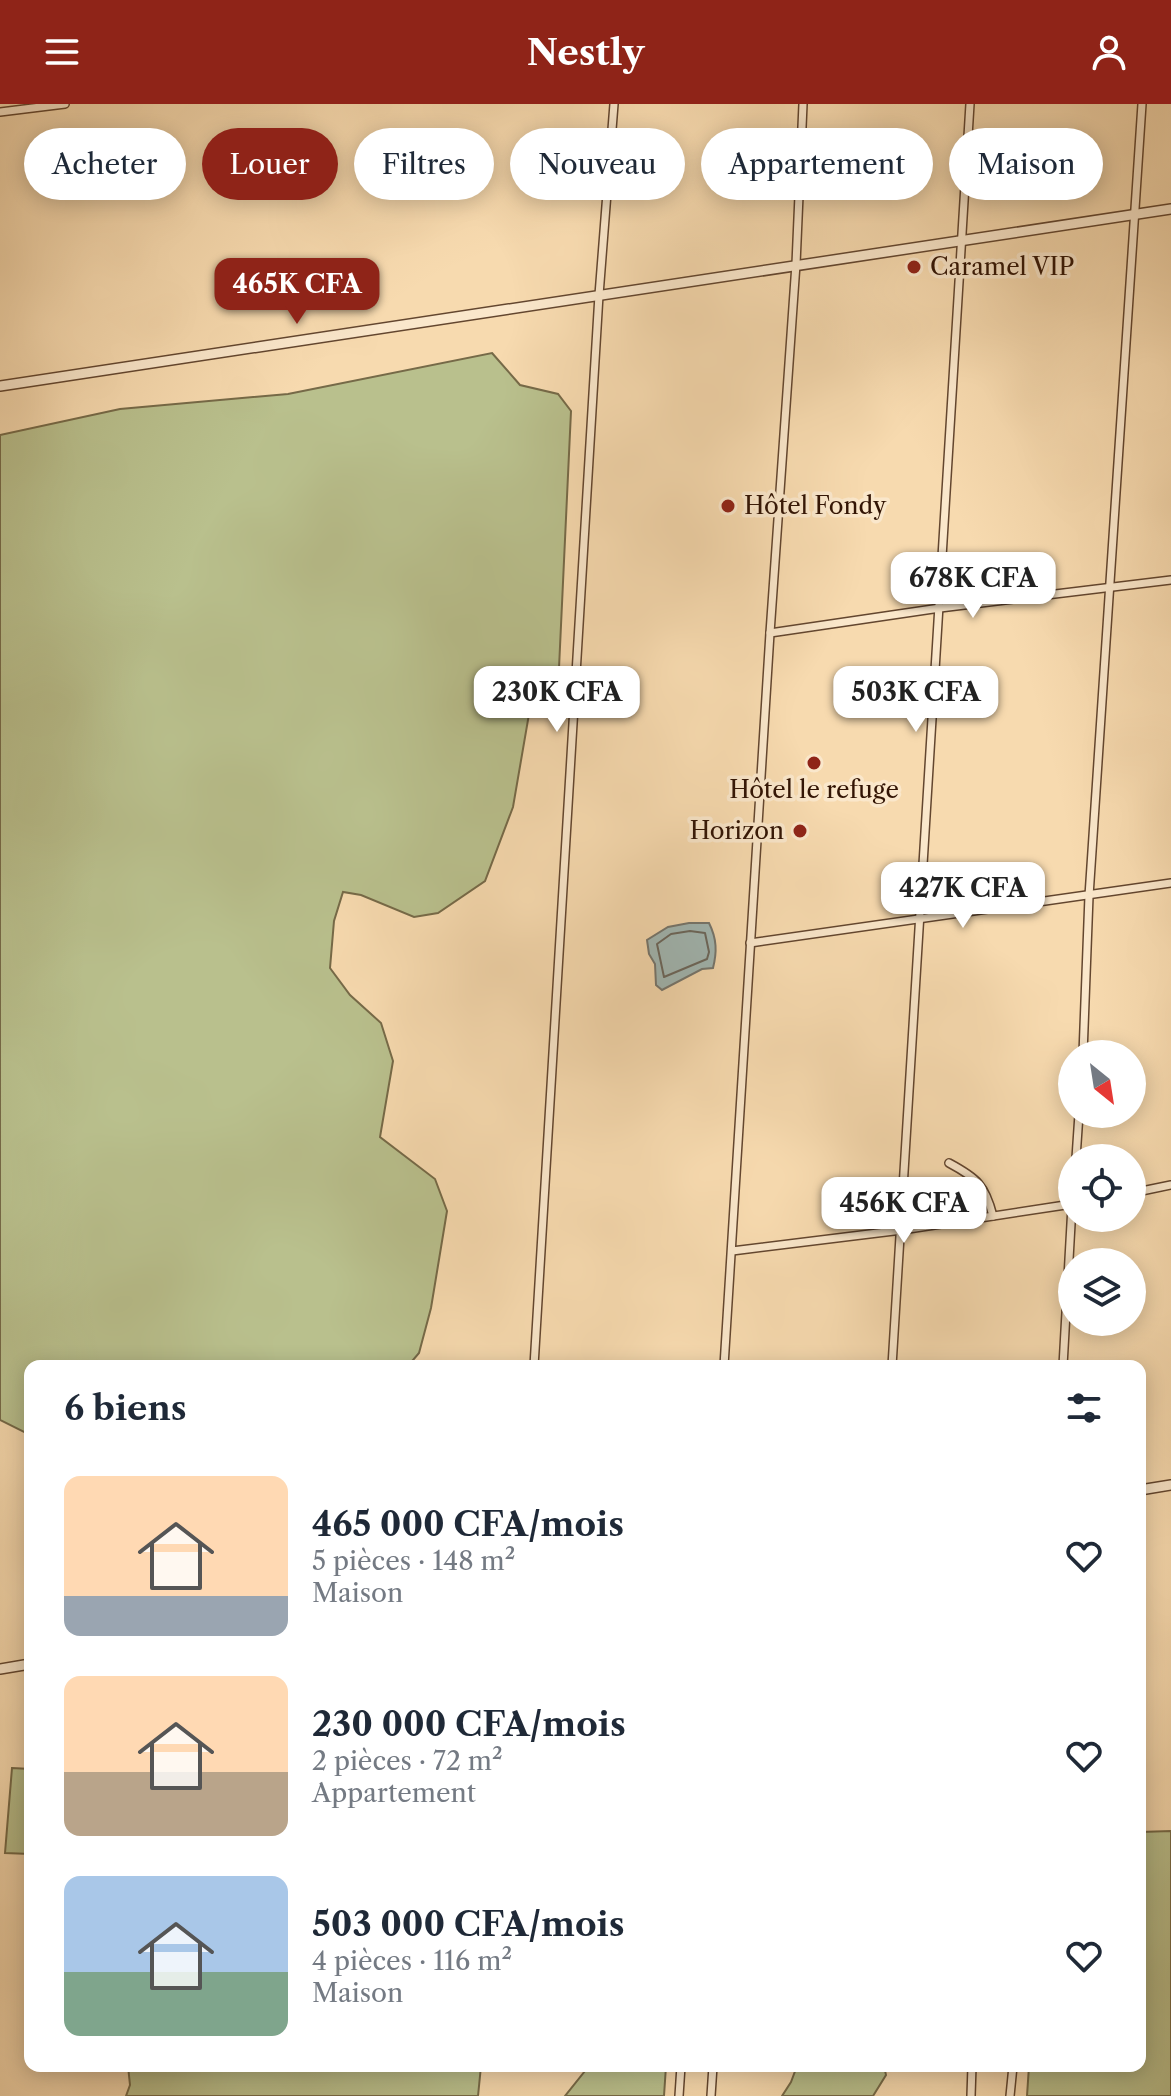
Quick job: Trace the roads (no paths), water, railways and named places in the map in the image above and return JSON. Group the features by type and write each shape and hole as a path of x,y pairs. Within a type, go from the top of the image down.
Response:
{"street":[{"path":"0,112 12,107 65,104"},
{"path":"534,1360 599,295 614,104"},
{"path":"724,1360 796,264 803,104"},
{"path":"892,1360 970,104"},
{"path":"1084,1040 1089,896 1142,104"},
{"path":"0,386 1171,209"},
{"path":"770,633 940,608 1171,580"},
{"path":"750,943 1171,883"},
{"path":"949,1163 971,1176 985,1190 993,1216"},
{"path":"1146,1190 1171,1185"},
{"path":"732,1251 1058,1207"},
{"path":"1063,1360 1070,1232"},
{"path":"1146,1489 1171,1485"},
{"path":"0,1669 24,1665"},
{"path":"679,2096 681,2072"},
{"path":"711,2096 713,2072"},
{"path":"971,2096 972,2072"},
{"path":"1010,2096 1012,2072"}],"water":[{"path":"709,923 716,946 713,968 702,969 662,990 656,985 655,964 649,954 647,940 668,927"}],"place":[{"name":"Caramel VIP","path":"914,267"},
{"name":"Hôtel Fondy","path":"728,506"},
{"name":"Hôtel le refuge","path":"814,763"},
{"name":"Horizon","path":"800,831"}]}
